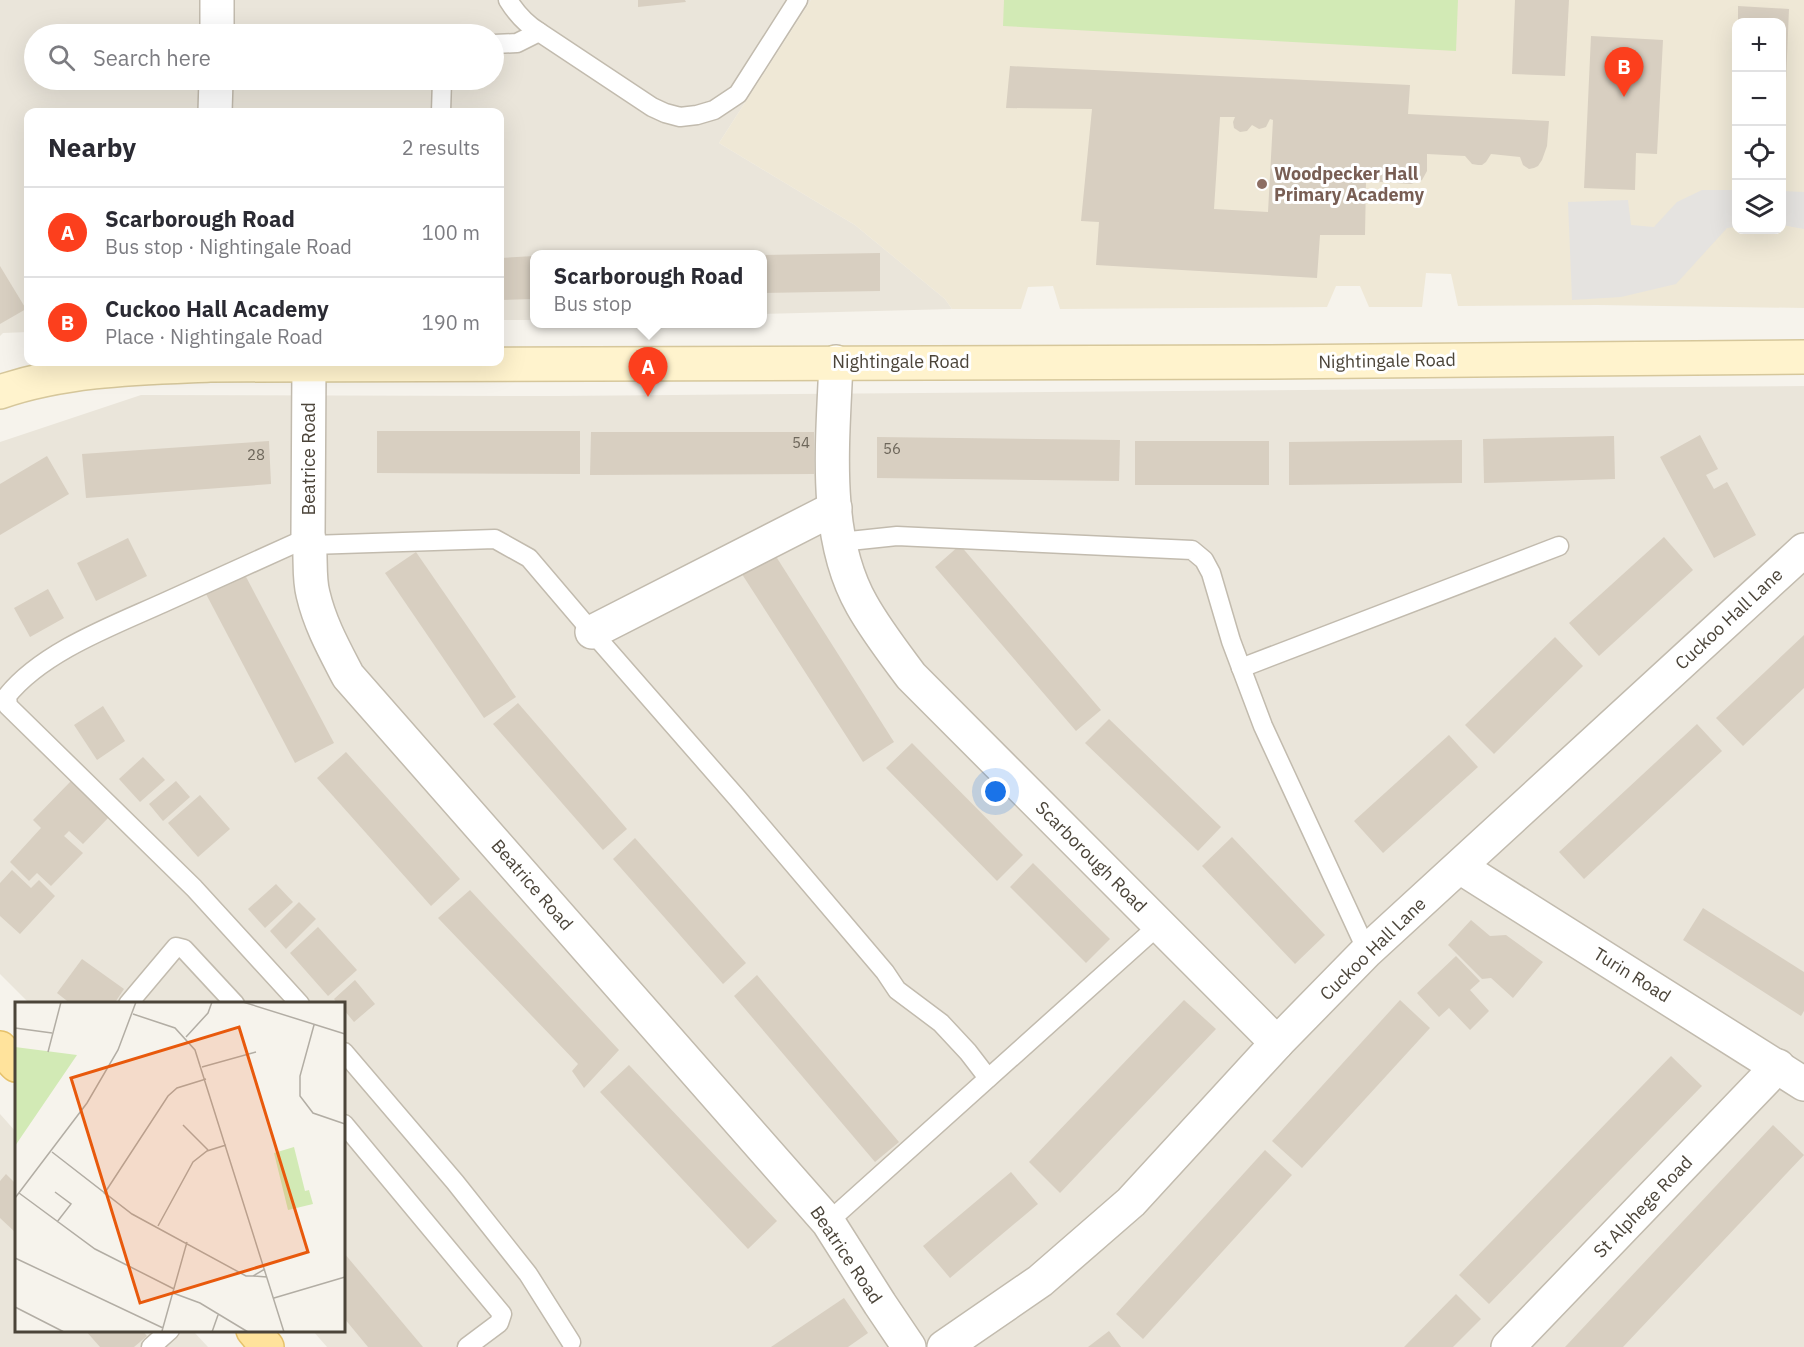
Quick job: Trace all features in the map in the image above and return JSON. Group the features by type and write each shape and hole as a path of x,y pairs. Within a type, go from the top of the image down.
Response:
{"main road":[{"name":"Nightingale Road","path":"504,364 1269,362 1804,357"},
{"name":"Nightingale Road","path":"0,392 69,375 166,366"},
{"path":"0,1048 15,1064"},
{"path":"255,1332 267,1347"}],"street":[{"path":"217,0 217,24"},
{"path":"215,108 216,90"},
{"name":"Scarborough Road","path":"836,362 832,463 835,508 846,570 861,604 911,676 1277,1043"},
{"name":"Beatrice Road","path":"309,366 312,592 326,635 348,676 828,1222 909,1347"},
{"path":"592,632 835,508"},
{"name":"Cuckoo Hall Lane","path":"944,1347 1040,1281 1131,1202 1277,1043 1367,951 1804,550"},
{"name":"Turin Road","path":"1460,867 1804,1084"},
{"name":"St Alphege Road","path":"1508,1347 1778,1066"}],"lane":[{"path":"508,0 528,25 652,107 680,117 714,110 738,94 798,0"},
{"path":"504,44 517,43 539,32"},
{"path":"441,108 442,90"},
{"path":"840,543 897,536 1192,550 1204,560 1211,573 1218,601 1263,726 1367,951"},
{"path":"298,1002 194,888 8,706 7,696 17,683 54,656 110,627 310,541 495,539 529,558 738,799 885,972 897,990 941,1023 988,1078"},
{"path":"1241,668 1559,546"},
{"path":"828,1222 1159,925"},
{"path":"130,1002 177,947 184,949 233,1002"},
{"path":"345,1053 455,1182 528,1274 571,1342"},
{"path":"345,1125 502,1314 499,1323 467,1347"},
{"path":"151,1347 168,1332"}],"shaded area":[{"path":"0,0 811,0 719,143 855,225 945,299 952,309 767,314 767,250 530,250 530,320 504,320 504,108 24,108 24,332 3,333 0,336"},
{"name":"Woodpecker Hall Primary Academy","path":"811,0 1804,0 1804,308 1597,305 1458,306 1451,274 1426,273 1422,307 1369,307 1360,286 1336,286 1327,307 1060,309 1053,286 1028,287 1021,309 952,309 945,299 855,225 719,143"},
{"path":"1702,190 1732,190 1732,227 1727,228 1676,284 1621,297 1572,300 1568,202 1628,200 1631,225 1654,227 1677,202"},
{"path":"1786,191 1804,192 1804,229 1786,226"},
{"path":"1804,386 1804,1347 327,1347 314,1332 345,1332 345,1002 28,1002 0,974 0,442 141,395 556,396"},
{"path":"0,1114 15,1131 15,1332 194,1332 208,1347 0,1347"}],"green space":[{"path":"1004,0 1458,0 1456,51 1003,26"}],"building":[{"path":"638,0 685,0 686,2 638,7"},
{"path":"1515,0 1569,0 1565,76 1512,74"},
{"path":"1738,6 1789,9 1786,81 1786,18 1738,18"},
{"path":"1591,36 1663,40 1657,154 1636,153 1635,190 1584,188"},
{"path":"1010,66 1410,85 1408,114 1549,121 1547,146 1542,160 1534,168 1529,169 1523,165 1520,157 1491,154 1486,162 1478,165 1472,164 1465,156 1427,154 1427,171 1422,180 1411,184 1366,181 1365,235 1320,235 1317,278 1096,265 1099,222 1081,221 1092,109 1006,108","holes":["1220,117 1235,117 1234,128 1240,132 1247,131 1252,125 1259,129 1266,127 1270,119 1273,120 1268,212 1214,209"]},
{"path":"880,253 880,291 767,293 767,255"},
{"path":"530,256 530,299 504,300 504,258"},
{"path":"0,266 24,306 24,310 0,324"},
{"path":"377,431 580,431 580,474 377,473"},
{"path":"591,432 814,432 814,474 590,475"},
{"path":"1700,435 1718,469 1706,475 1714,489 1727,482 1756,535 1714,558 1660,457"},
{"path":"1614,436 1615,479 1484,483 1483,439"},
{"path":"877,437 1120,440 1119,481 877,478"},
{"path":"1462,440 1462,483 1289,485 1289,442"},
{"path":"269,441 271,484 86,498 82,454"},
{"path":"1135,441 1269,441 1269,485 1135,485"},
{"path":"47,456 69,494 0,535 0,484"},
{"path":"1664,537 1693,570 1599,656 1569,623"},
{"path":"128,538 147,576 96,601 77,563"},
{"path":"960,545 1101,710 1076,731 935,567"},
{"path":"770,547 894,742 863,762 738,568"},
{"path":"416,552 516,697 484,718 385,573"},
{"path":"244,573 334,743 295,763 206,594"},
{"path":"48,589 64,618 30,637 14,608"},
{"path":"1804,635 1804,688 1743,746 1716,718"},
{"path":"1555,637 1583,666 1494,754 1465,725"},
{"path":"518,703 627,829 603,850 493,724"},
{"path":"103,706 125,741 97,760 74,725"},
{"path":"1109,719 1221,827 1198,851 1085,743"},
{"path":"1697,724 1722,751 1584,879 1559,852"},
{"path":"1449,735 1478,767 1383,853 1354,821"},
{"path":"912,743 1023,855 997,881 886,768"},
{"path":"346,752 460,879 431,906 317,778"},
{"path":"143,757 165,780 140,802 119,779"},
{"path":"71,781 109,817 83,844 69,831 64,836 83,853 51,886 37,873 29,881 10,862 41,828 33,820"},
{"path":"176,781 190,797 163,821 149,804"},
{"path":"200,795 230,829 198,857 168,823"},
{"path":"1232,837 1325,935 1295,964 1202,866"},
{"path":"635,838 746,963 723,984 613,859"},
{"path":"1033,863 1110,939 1086,963 1010,887"},
{"path":"12,870 31,888 39,880 55,896 20,934 0,916 0,883"},
{"path":"276,884 293,902 265,928 248,909"},
{"path":"470,890 619,1050 584,1088 572,1071 578,1064 438,918"},
{"path":"299,902 316,919 286,949 270,931"},
{"path":"1703,908 1804,972 1804,1011 1801,1016 1683,940"},
{"path":"1471,920 1490,936 1506,935 1543,962 1513,998 1491,978 1482,979 1448,945"},
{"path":"318,927 357,970 328,996 290,953"},
{"path":"1456,956 1480,981 1470,990 1489,1011 1470,1030 1449,1008 1439,1017 1417,993"},
{"path":"82,959 124,989 115,1002 68,1002 57,993"},
{"path":"757,975 899,1142 875,1162 734,996"},
{"path":"355,980 375,1004 354,1022 345,1011 345,1002 336,1002 334,999"},
{"path":"1184,1000 1216,1029 1060,1193 1029,1162"},
{"path":"1400,1000 1430,1028 1302,1168 1272,1141"},
{"path":"1671,1056 1702,1086 1489,1304 1459,1275"},
{"path":"629,1065 777,1221 748,1249 600,1092"},
{"path":"1773,1125 1804,1155 1623,1347 1565,1347"},
{"path":"1265,1150 1292,1175 1143,1339 1116,1314"},
{"path":"1011,1172 1038,1204 950,1278 923,1246"},
{"path":"6,1174 15,1183 15,1232 0,1218 0,1181"},
{"path":"345,1254 423,1347 368,1347 345,1319"},
{"path":"1456,1294 1481,1319 1453,1347 1404,1347"},
{"path":"844,1298 868,1333 848,1347 771,1347"},
{"path":"1109,1331 1121,1347 1088,1347"},
{"path":"87,1332 144,1332 147,1336 134,1347 100,1347"}],"place":[{"name":"Cuckoo Hall Academy","path":"1624,97"},
{"name":"Woodpecker Hall Primary Academy","path":"1262,184"},
{"name":"Scarborough Road","path":"648,397"}]}
